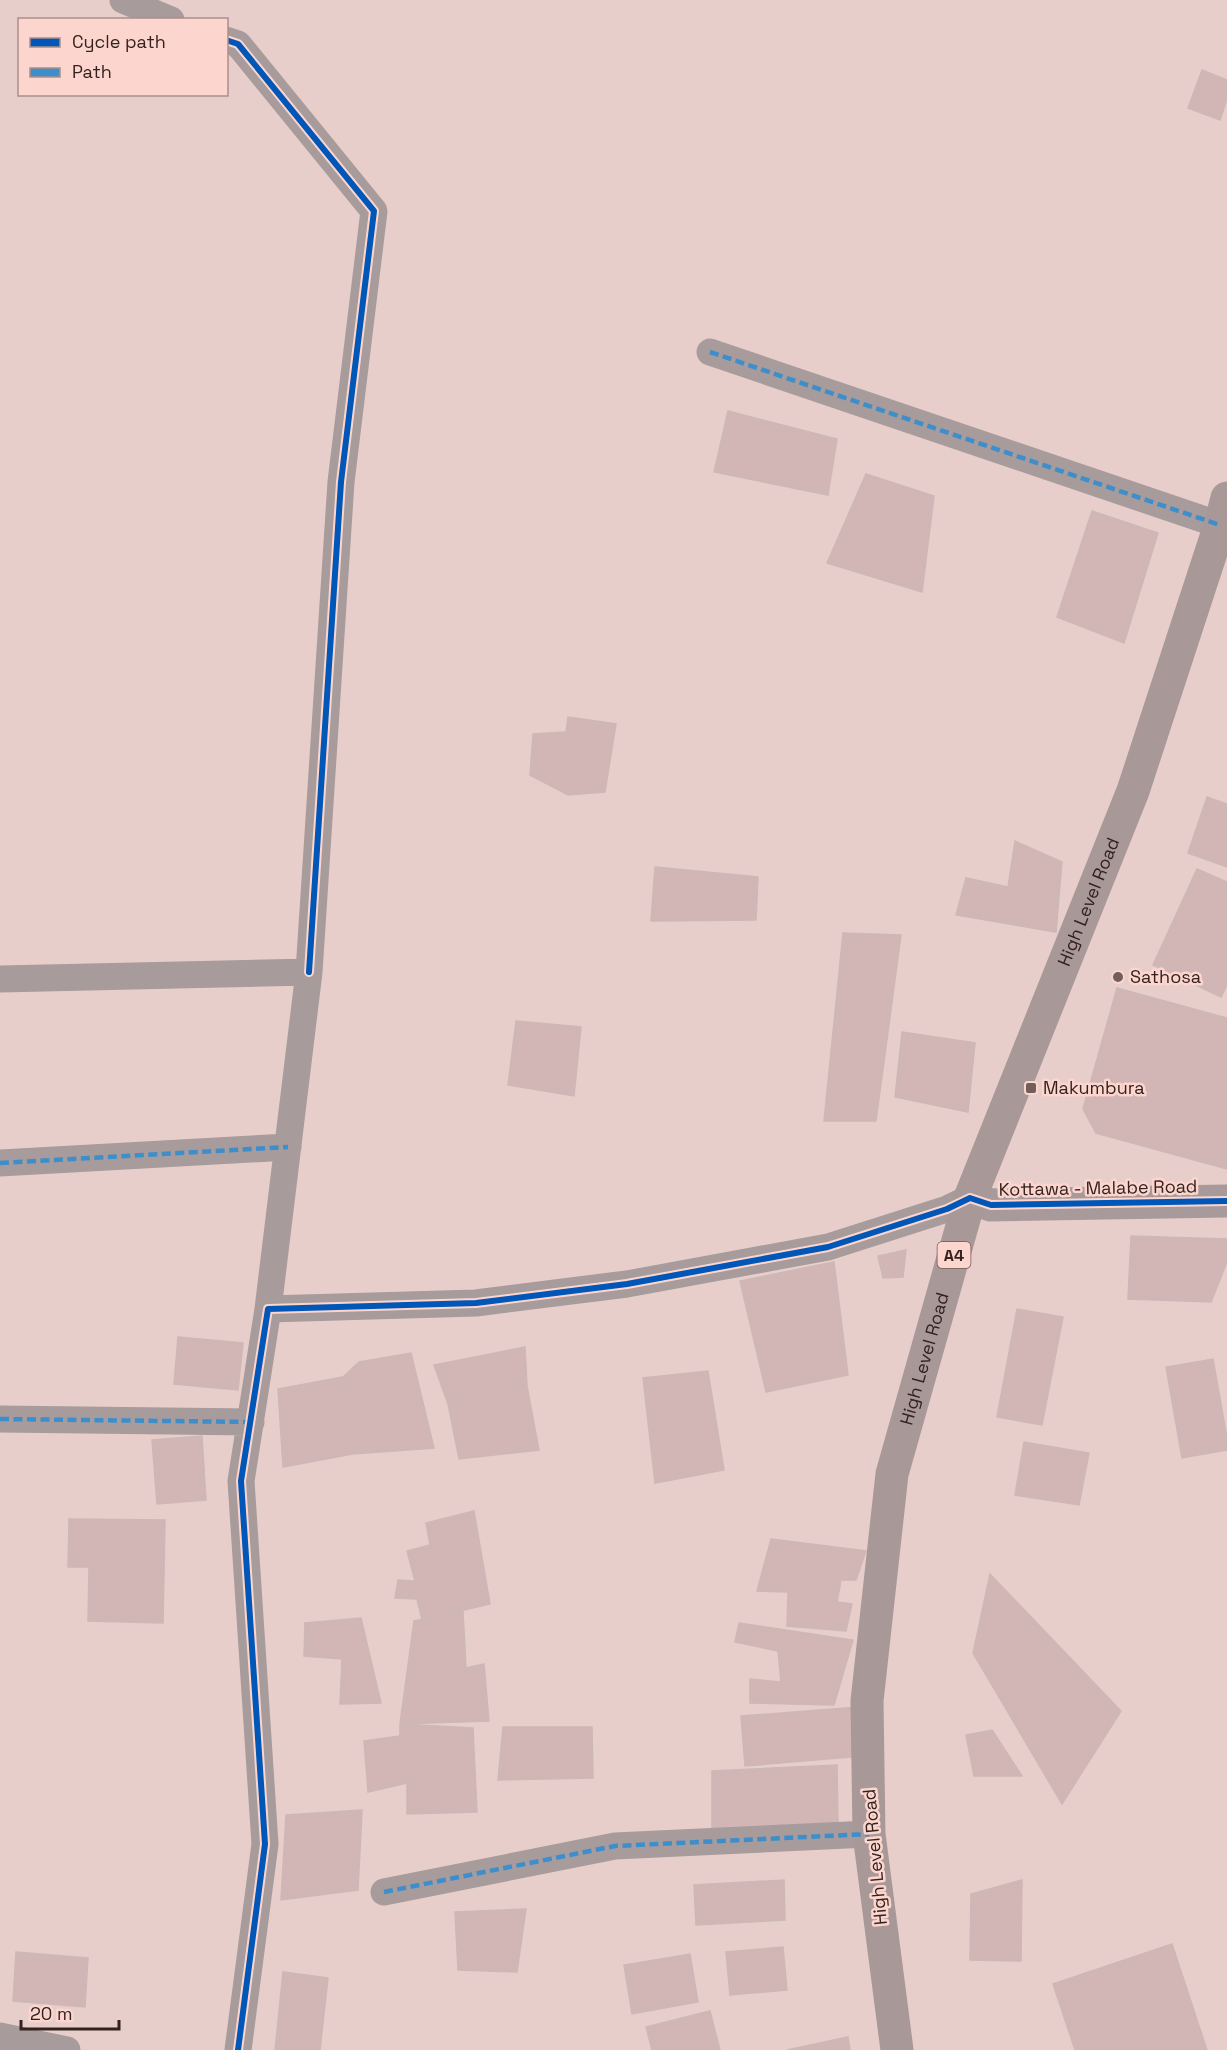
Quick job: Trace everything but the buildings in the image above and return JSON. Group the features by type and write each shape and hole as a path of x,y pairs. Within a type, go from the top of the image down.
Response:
{"highway":[{"name":"High Level Road","path":"897,2050 869,1834 867,1701 892,1474 980,1202 1133,792 1224,512"},
{"name":"High Level Road","path":"915,2050 891,1832 889,1703 914,1478 980,1202 1154,799 1227,558"}],"street":[{"path":"123,0 166,18"},
{"path":"228,41 238,44 374,211 341,482 309,972 268,1310 241,1481 265,1844 238,2050"},
{"path":"711,352 1224,512"},
{"path":"0,979 309,972"},
{"path":"0,1163 288,1147"},
{"name":"Kottawa - Malabe Road","path":"980,1202 1227,1201"},
{"path":"268,1310 476,1303 627,1284 828,1247 947,1209 980,1202"},
{"path":"0,1419 251,1422"},
{"path":"384,1892 615,1846 869,1834"},
{"path":"0,2036 67,2050"}],"marked path":[{"path":"710,352 1220,525"},
{"path":"0,1163 288,1147"},
{"path":"0,1419 251,1422"},
{"path":"384,1892 615,1846 869,1834"}],"cycle path":[{"path":"228,41 238,44 374,211 341,482 309,972"},
{"path":"238,2050 265,1844 241,1481 268,1309 476,1303 627,1284 828,1247 947,1209 970,1198 991,1205 1227,1201"}],"place":[{"name":"Sathosa","path":"1118,977"},
{"name":"Makumbura","path":"1031,1088"}]}
